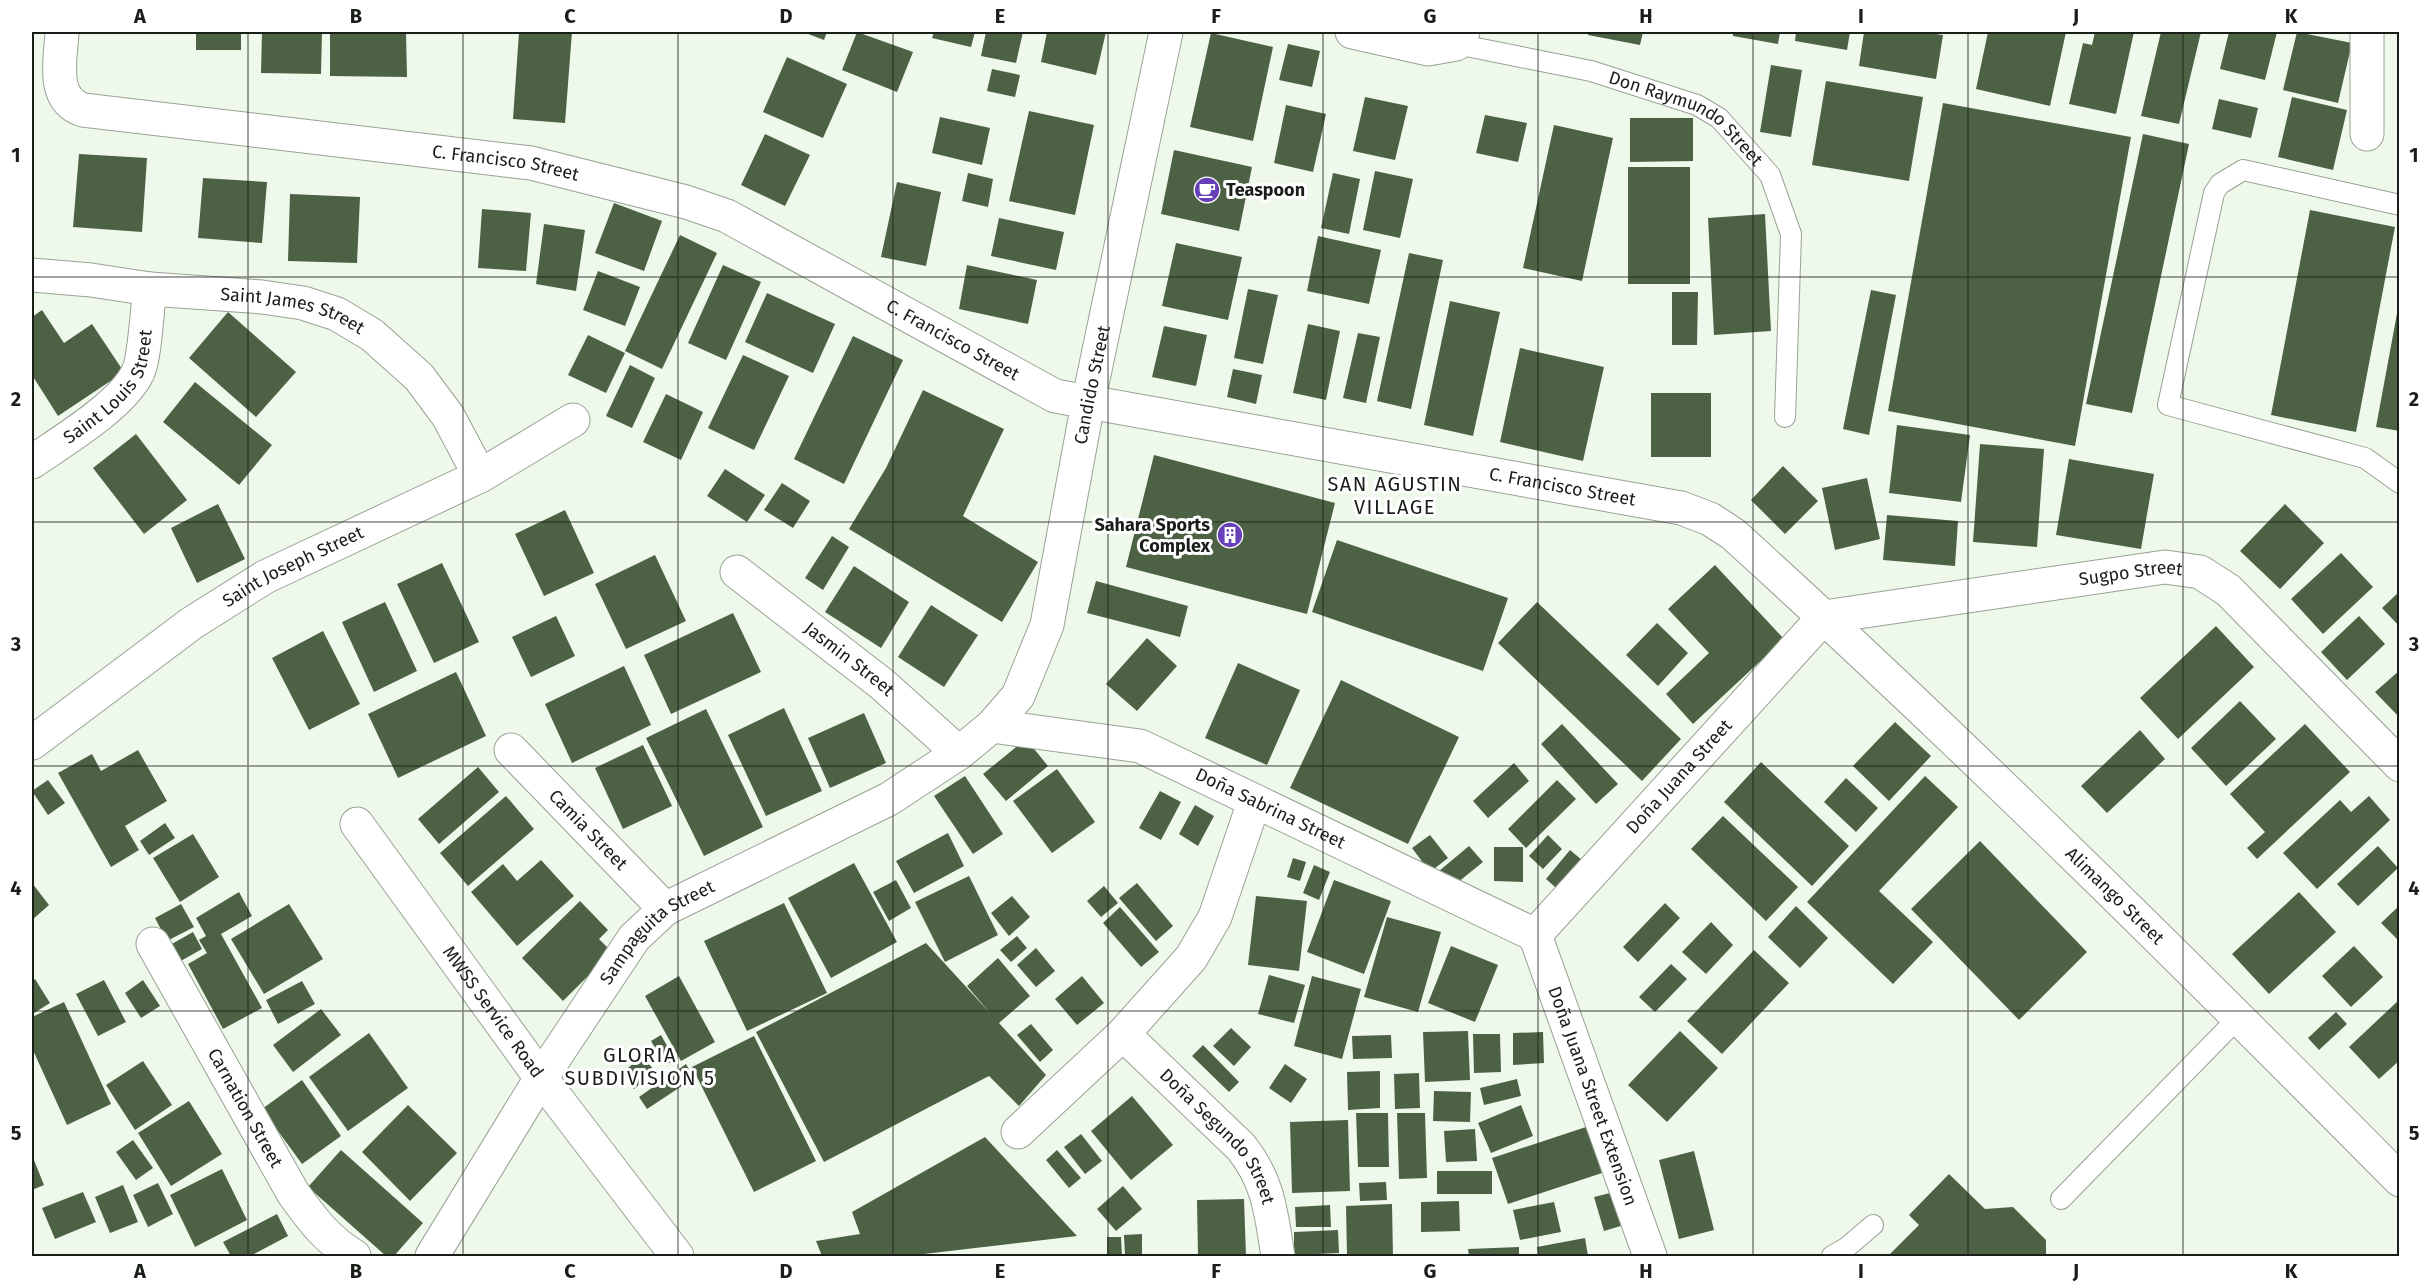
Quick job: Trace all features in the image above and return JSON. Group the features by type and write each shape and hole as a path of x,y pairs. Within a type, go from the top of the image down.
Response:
{"street":[{"name":"C. Francisco Street","path":"62,32 59,82 67,100 75,107 95,112 531,163 686,202 727,216 1055,396 1681,508 1710,519 1732,534 1824,616"},
{"name":"Candido Street","path":"992,726 1018,696 1047,625 1088,403 1166,32"},
{"name":"Don Raymundo Street","path":"1352,32 1428,49 1459,38"},
{"path":"2367,32 2367,134"},
{"name":"Saint James Street","path":"32,274 150,289 262,297 303,303 337,314 372,335 419,377 448,416 480,476"},
{"name":"Saint Louis Street","path":"32,462 86,425 112,403 139,372 150,289"},
{"name":"Saint Joseph Street","path":"32,743 192,622 265,577 480,476 573,420"},
{"name":"Sugpo Street","path":"1824,616 2165,567 2200,572 2228,590 2400,765"},
{"name":"Jasmin Street","path":"737,572 882,684 959,753"},
{"name":"Doña Juana Street","path":"1535,935 1824,616"},
{"name":"Alimango Street","path":"1824,616 2239,1017 2400,1180"},
{"name":"Sampaguita Street","path":"432,1257 541,1078 634,938 665,909 889,799 959,753 992,726"},
{"name":"Doña Sabrina Street","path":"992,726 1140,746 1535,935"},
{"name":"Camia Street","path":"511,750 665,909"},
{"path":"1018,1132 1123,1034 1191,958 1205,938 1254,802"},
{"name":"MWSS Service Road","path":"357,824 541,1078 677,1257"},
{"name":"Doña Juana Street Extension","path":"1535,935 1650,1257"},
{"name":"Carnation Street","path":"153,944 293,1193 314,1223 338,1247 354,1257"},
{"name":"Doña Segundo Street","path":"1123,1034 1241,1147 1257,1167 1267,1190 1278,1257"}],"lane":[{"name":"Don Raymundo Street","path":"1459,38 1592,71 1696,105 1719,118 1770,175 1791,234 1785,417"},
{"path":"2400,205 2243,170 2220,184 2214,193 2168,405 2365,458 2400,483"},
{"path":"2061,1199 2239,1017"},
{"path":"1832,1257 1873,1225"}],"building":[{"path":"196,32 241,32 241,50 196,50"},
{"path":"262,32 322,32 321,74 261,73"},
{"path":"330,32 406,32 407,77 330,76"},
{"path":"519,32 572,32 565,123 513,119"},
{"path":"803,32 827,32 824,40"},
{"path":"857,32 913,52 897,92 842,70"},
{"path":"934,32 975,32 971,47 932,38"},
{"path":"986,32 1023,32 1016,63 981,56"},
{"path":"1047,32 1106,32 1096,75 1041,62"},
{"path":"1588,32 1643,32 1640,45 1588,35"},
{"path":"1733,32 1780,32 1778,44 1733,36"},
{"path":"1796,32 1850,32 1847,50 1795,41"},
{"path":"1864,32 1922,32 1943,35 1936,79 1859,66"},
{"path":"1988,32 2066,32 2050,106 1976,89"},
{"path":"2095,32 2134,32 2116,114 2069,104 2083,43 2092,45"},
{"path":"2161,32 2201,32 2179,124 2141,116"},
{"path":"2229,32 2277,32 2265,80 2220,69"},
{"path":"2297,32 2352,43 2338,103 2283,90"},
{"path":"1211,33 1273,47 1253,141 1190,127"},
{"path":"1288,44 1320,51 1312,87 1279,80"},
{"path":"787,57 847,84 823,138 763,112"},
{"path":"1771,65 1802,70 1791,137 1760,132"},
{"path":"992,69 1020,75 1015,97 987,91"},
{"path":"1826,81 1923,97 1909,181 1812,165"},
{"path":"1365,97 1408,106 1395,160 1353,151"},
{"path":"2292,97 2347,110 2333,170 2278,157"},
{"path":"2219,99 2258,108 2251,138 2212,129"},
{"path":"1943,103 2131,137 2075,446 1888,411"},
{"path":"1286,105 1326,114 1313,172 1274,163"},
{"path":"1029,111 1094,125 1075,215 1009,201"},
{"path":"1485,115 1527,123 1518,162 1476,153"},
{"path":"940,117 990,128 982,165 932,153"},
{"path":"1630,118 1693,118 1693,161 1630,162"},
{"path":"1554,125 1613,138 1582,281 1523,268"},
{"path":"765,134 810,155 785,206 741,185"},
{"path":"2143,134 2189,144 2132,413 2086,404"},
{"name":"Teaspoon","path":"1174,150 1252,167 1239,231 1161,214"},
{"path":"79,154 147,158 142,232 73,227"},
{"path":"1628,167 1690,167 1690,284 1628,284"},
{"path":"1375,171 1413,179 1400,238 1363,230"},
{"path":"968,173 993,179 988,207 962,201"},
{"path":"1333,173 1360,179 1349,234 1321,228"},
{"path":"203,178 267,182 262,243 198,238"},
{"path":"897,182 941,192 926,266 881,257"},
{"path":"290,194 360,197 357,263 288,261"},
{"path":"614,203 662,221 644,271 595,253"},
{"path":"482,209 531,213 526,271 478,268"},
{"path":"2310,210 2395,227 2356,432 2271,415"},
{"path":"1765,214 1771,331 1714,335 1708,218"},
{"path":"999,218 1064,232 1056,270 991,256"},
{"path":"544,224 585,230 576,291 536,284"},
{"path":"680,235 717,253 662,369 625,351"},
{"path":"1318,236 1381,250 1369,304 1307,291"},
{"path":"1176,243 1242,257 1228,320 1162,306"},
{"path":"1409,253 1443,260 1411,409 1377,401"},
{"path":"723,265 761,282 726,360 688,343"},
{"path":"967,265 1037,280 1028,324 959,309"},
{"path":"598,271 640,287 625,326 583,310"},
{"path":"1248,289 1278,295 1263,364 1234,358"},
{"path":"1871,290 1896,295 1869,435 1843,429"},
{"path":"1672,292 1698,292 1697,345 1672,345"},
{"path":"767,293 835,324 813,373 745,342"},
{"path":"1450,301 1500,312 1473,436 1424,425"},
{"path":"2398,308 2400,308 2400,431 2376,427"},
{"path":"42,310 64,343 92,324 124,372 58,416 32,375 32,317"},
{"path":"228,312 296,372 256,417 189,358"},
{"path":"1308,324 1340,331 1326,400 1293,393"},
{"path":"1164,326 1207,335 1196,386 1152,377"},
{"path":"1358,333 1380,337 1366,403 1343,398"},
{"path":"588,335 625,353 606,393 568,375"},
{"path":"853,336 903,360 844,484 794,459"},
{"path":"1520,348 1604,367 1583,461 1500,442"},
{"path":"743,355 789,376 754,450 708,428"},
{"path":"630,365 655,378 632,428 606,416"},
{"path":"1233,369 1262,375 1256,404 1227,397"},
{"path":"195,382 272,445 239,485 163,422"},
{"path":"923,390 1004,429 963,516 1038,562 1002,622 849,529 886,468"},
{"path":"1651,393 1711,393 1711,457 1651,457"},
{"path":"666,394 703,412 681,460 643,442"},
{"path":"1897,425 1970,435 1961,502 1889,493"},
{"path":"136,434 187,500 144,534 93,468"},
{"path":"1980,444 2044,449 2037,547 1973,542"},
{"name":"Sahara Sports Complex","path":"1154,455 1335,503 1307,614 1126,567"},
{"path":"2069,459 2154,474 2141,549 2056,535"},
{"path":"1783,466 1818,501 1785,534 1751,500"},
{"path":"725,469 765,495 747,522 707,496"},
{"path":"1867,478 1880,539 1835,550 1822,488"},
{"path":"782,483 810,501 793,528 764,510"},
{"path":"218,504 245,559 197,583 171,528"},
{"path":"2285,504 2324,543 2280,589 2240,551"},
{"path":"565,510 594,573 544,596 515,534"},
{"path":"1887,515 1958,521 1955,566 1883,560"},
{"path":"832,536 849,547 823,590 805,578"},
{"path":"1337,540 1508,598 1483,671 1312,612"},
{"path":"2341,553 2373,587 2323,634 2291,599"},
{"path":"655,555 686,621 626,649 595,584"},
{"path":"442,563 479,642 434,663 397,584"},
{"path":"1715,565 1784,639 1693,724 1666,694 1709,653 1668,609"},
{"path":"854,566 909,602 881,648 825,612"},
{"path":"1096,581 1188,606 1180,637 1087,613"},
{"path":"2400,591 2400,627 2382,608"},
{"path":"385,602 417,671 374,692 342,622"},
{"path":"1537,602 1681,739 1642,781 1498,643"},
{"path":"931,605 978,635 944,687 898,657"},
{"path":"733,613 761,672 671,714 644,655"},
{"path":"556,616 575,656 531,677 512,637"},
{"path":"2359,616 2385,644 2347,680 2321,652"},
{"path":"1657,623 1688,653 1658,686 1626,655"},
{"path":"2216,626 2254,667 2178,739 2140,698"},
{"path":"323,631 360,704 309,730 272,658"},
{"path":"1147,638 1177,666 1137,711 1106,684"},
{"path":"1238,663 1300,690 1267,765 1205,738"},
{"path":"624,666 651,725 572,763 545,704"},
{"path":"2400,670 2400,718 2375,692"},
{"path":"456,672 486,736 398,778 368,714"},
{"path":"1341,680 1459,737 1408,844 1290,788"},
{"path":"2240,701 2276,739 2226,786 2191,748"},
{"path":"784,708 822,791 766,816 728,735"},
{"path":"706,709 763,827 704,856 646,738"},
{"path":"864,713 886,763 830,788 808,738"},
{"path":"1895,722 1931,756 1889,801 1853,766"},
{"path":"1562,724 1618,784 1596,804 1541,744"},
{"path":"2305,724 2350,772 2257,859 2247,848 2265,832 2230,794"},
{"path":"2140,730 2165,759 2107,813 2081,786"},
{"path":"1026,739 1048,766 1006,801 983,774"},
{"path":"643,745 672,806 623,829 595,768"},
{"path":"138,750 167,801 125,826 139,850 111,867 58,773 92,754 101,771"},
{"path":"1761,762 1849,846 1812,886 1724,802"},
{"path":"1514,763 1529,781 1488,818 1473,801"},
{"path":"478,767 499,792 439,844 418,819"},
{"path":"1057,769 1095,822 1052,853 1013,801"},
{"path":"965,776 1003,834 973,854 934,796"},
{"path":"1925,776 1958,807 1879,891 1933,942 1893,984 1807,902"},
{"path":"1846,778 1878,808 1856,832 1824,802"},
{"path":"48,780 65,803 48,815 32,791"},
{"path":"1557,780 1576,799 1526,848 1508,829"},
{"path":"1160,791 1181,802 1161,840 1139,828"},
{"path":"506,796 534,829 468,886 440,853"},
{"path":"2369,796 2390,820 2317,889 2283,853 2340,800 2351,812"},
{"path":"1195,805 1214,816 1198,846 1179,834"},
{"path":"1723,816 1798,887 1766,921 1691,849"},
{"path":"165,823 175,838 149,855 140,841"},
{"path":"948,833 964,866 914,893 896,861"},
{"path":"193,834 219,877 180,902 153,858"},
{"path":"1430,835 1448,858 1430,872 1412,848"},
{"path":"1548,835 1562,849 1543,869 1529,856"},
{"path":"1980,841 2087,952 2019,1020 1911,909"},
{"path":"1469,846 1483,862 1452,887 1439,871"},
{"path":"2378,846 2398,868 2358,906 2337,884"},
{"path":"1494,847 1523,847 1523,882 1494,881"},
{"path":"1570,850 1588,865 1563,894 1546,879"},
{"path":"1293,858 1306,862 1300,881 1287,877"},
{"path":"541,860 574,896 517,946 471,892 503,864 517,881"},
{"path":"854,863 897,942 831,978 788,898"},
{"path":"1314,865 1330,872 1319,900 1303,893"},
{"path":"969,876 998,935 945,962 915,902"},
{"path":"896,880 911,908 889,921 873,892"},
{"path":"1334,880 1391,901 1364,974 1307,952"},
{"path":"32,883 49,905 32,920"},
{"path":"1137,883 1173,926 1156,941 1119,898"},
{"path":"1104,886 1118,903 1101,917 1087,901"},
{"path":"239,892 252,916 221,934 262,1008 223,1029 188,964 207,953 199,940 206,936 196,918"},
{"path":"2299,892 2336,932 2269,994 2232,954"},
{"path":"1012,896 1030,917 1009,936 991,913"},
{"path":"1256,896 1307,901 1299,971 1248,965"},
{"path":"580,901 608,930 599,939 612,952 563,1001 522,958"},
{"path":"784,903 827,993 747,1031 704,941"},
{"path":"1665,903 1680,918 1638,962 1623,947"},
{"path":"181,904 194,927 167,941 155,918"},
{"path":"289,904 323,959 264,994 231,939"},
{"path":"2400,905 2400,942 2381,923"},
{"path":"1796,906 1828,938 1800,968 1768,937"},
{"path":"1120,907 1159,952 1141,967 1103,923"},
{"path":"1387,917 1441,932 1418,1012 1364,997"},
{"path":"1711,922 1733,945 1706,974 1682,952"},
{"path":"193,932 202,949 179,962 170,945"},
{"path":"1017,936 1027,948 1011,962 1000,950"},
{"path":"926,943 990,1013 967,986 998,958 1030,996 999,1023 1046,1075 1019,1106 989,1076 824,1162 756,1032"},
{"path":"1451,946 1498,965 1475,1022 1428,1003"},
{"path":"2354,946 2383,977 2351,1007 2322,976"},
{"path":"1036,948 1055,971 1036,987 1017,965"},
{"path":"1754,950 1789,983 1722,1054 1687,1021"},
{"path":"1671,964 1687,979 1655,1012 1639,997"},
{"path":"1269,975 1305,985 1294,1023 1258,1014"},
{"path":"679,976 715,1042 681,1061 645,996"},
{"path":"1082,976 1104,1003 1077,1025 1055,999"},
{"path":"1312,976 1361,989 1342,1059 1294,1046"},
{"path":"35,979 50,1003 34,1013 32,981"},
{"path":"104,980 126,1022 98,1036 76,994"},
{"path":"143,980 160,1006 141,1018 125,993"},
{"path":"302,981 315,1004 278,1024 266,1000"},
{"path":"2400,999 2400,1060 2379,1079 2349,1047"},
{"path":"64,1002 111,1104 67,1125 32,1048 32,1017"},
{"path":"321,1009 341,1035 293,1072 273,1045"},
{"path":"2336,1012 2347,1024 2319,1050 2308,1038"},
{"path":"1031,1024 1053,1050 1040,1062 1017,1035"},
{"path":"1231,1028 1251,1047 1234,1066 1213,1046"},
{"path":"1468,1031 1470,1080 1425,1082 1423,1032"},
{"path":"1680,1031 1718,1068 1667,1122 1628,1085"},
{"path":"1543,1032 1544,1063 1513,1065 1513,1033"},
{"path":"369,1033 408,1088 348,1131 309,1077"},
{"path":"1473,1034 1500,1034 1501,1072 1474,1073"},
{"path":"661,1035 675,1060 665,1065 651,1041"},
{"path":"1391,1035 1392,1058 1353,1059 1352,1036"},
{"path":"754,1036 816,1161 754,1192 692,1067"},
{"path":"1203,1045 1239,1082 1229,1092 1192,1056"},
{"path":"642,1056 655,1071 634,1089 622,1073"},
{"path":"143,1061 172,1105 135,1130 106,1085"},
{"path":"686,1064 694,1078 647,1109 639,1097"},
{"path":"1285,1064 1307,1079 1291,1103 1269,1088"},
{"path":"1380,1071 1380,1108 1348,1110 1347,1072"},
{"path":"1419,1073 1420,1108 1395,1109 1394,1074"},
{"path":"1517,1079 1521,1096 1484,1105 1480,1088"},
{"path":"302,1080 341,1136 302,1164 262,1109"},
{"path":"1434,1091 1471,1092 1470,1122 1433,1121"},
{"path":"1132,1096 1173,1145 1131,1180 1091,1131"},
{"path":"189,1101 222,1154 171,1186 138,1133"},
{"path":"408,1105 457,1153 410,1201 362,1152"},
{"path":"1521,1105 1533,1136 1491,1153 1478,1123"},
{"path":"1356,1113 1388,1113 1389,1167 1358,1167"},
{"path":"1397,1113 1425,1113 1427,1178 1399,1179"},
{"path":"1348,1120 1350,1191 1292,1193 1290,1122"},
{"path":"1589,1126 1605,1172 1508,1204 1492,1158"},
{"path":"1475,1129 1477,1161 1446,1162 1444,1131"},
{"path":"1081,1134 1102,1161 1085,1174 1064,1147"},
{"path":"985,1137 1077,1236 907,1256 822,1256 816,1241 860,1234 852,1212"},
{"path":"133,1140 153,1168 136,1180 116,1152"},
{"path":"341,1150 423,1223 394,1256 386,1256 308,1187"},
{"path":"1057,1150 1081,1178 1069,1188 1046,1160"},
{"path":"1694,1151 1714,1230 1679,1239 1659,1160"},
{"path":"32,1155 44,1185 32,1190"},
{"path":"222,1169 247,1220 195,1247 170,1195"},
{"path":"1437,1171 1492,1171 1492,1194 1437,1194"},
{"path":"1949,1174 1985,1209 2013,1207 2046,1240 2046,1256 1888,1256 1919,1225 1909,1215"},
{"path":"1386,1182 1387,1200 1360,1201 1359,1183"},
{"path":"158,1183 173,1214 148,1227 133,1195"},
{"path":"123,1185 138,1222 110,1233 95,1197"},
{"path":"1123,1186 1142,1209 1116,1231 1097,1209"},
{"path":"83,1192 96,1222 55,1239 42,1208"},
{"path":"1614,1192 1624,1225 1604,1231 1594,1197"},
{"path":"1244,1199 1246,1256 1198,1256 1197,1200"},
{"path":"1459,1201 1460,1231 1421,1232 1421,1202"},
{"path":"1554,1202 1561,1232 1520,1240 1513,1210"},
{"path":"1392,1204 1393,1256 1347,1256 1346,1206"},
{"path":"1330,1205 1331,1227 1296,1227 1295,1207"},
{"path":"277,1214 288,1236 250,1256 231,1256 223,1242"},
{"path":"1338,1230 1339,1253 1294,1255 1294,1232"},
{"path":"1142,1234 1142,1256 1125,1256 1124,1235"},
{"path":"1107,1237 1121,1237 1122,1256 1107,1256"},
{"path":"1585,1238 1588,1256 1538,1256 1537,1247"},
{"path":"1519,1247 1519,1256 1469,1256 1468,1249"}],"place":[{"name":"Teaspoon","path":"1207,190"},
{"name":"Sahara Sports Complex","path":"1230,535"}],"district":[{"name":"SAN AGUSTIN VILLAGE","path":"1395,496"},
{"name":"GLORIA SUBDIVISION 5","path":"640,1066"}]}
